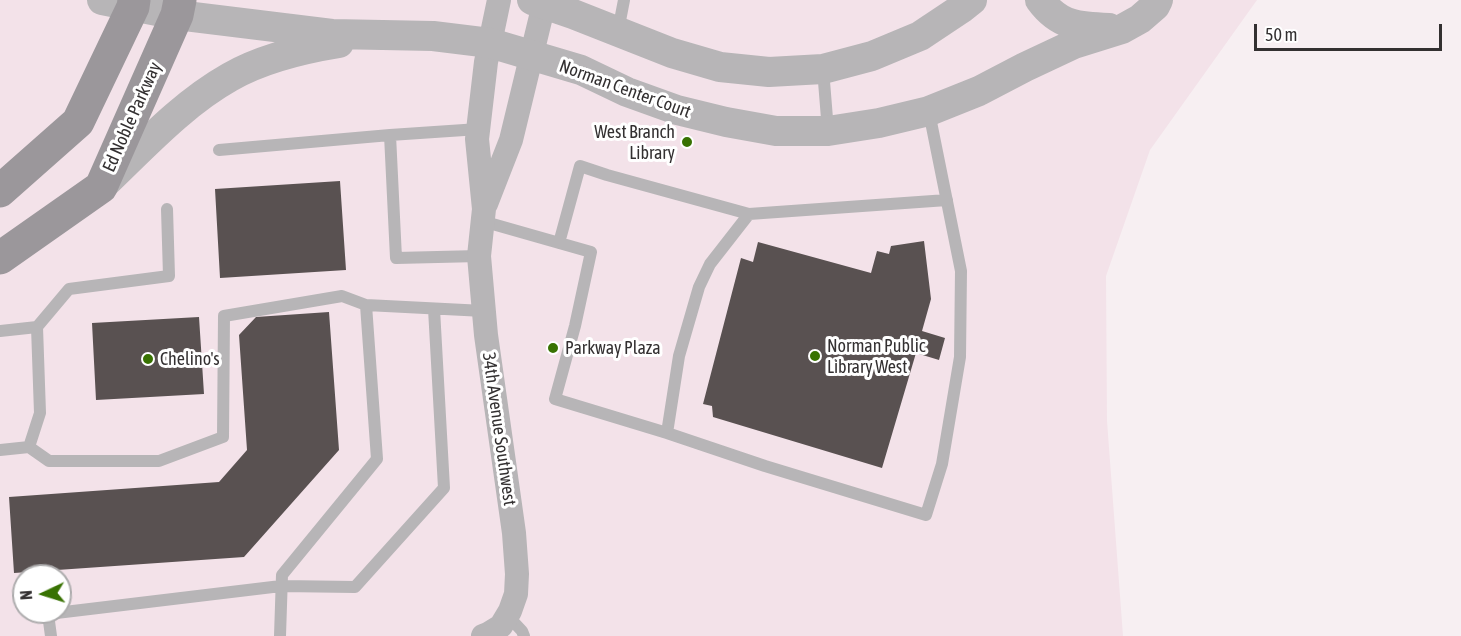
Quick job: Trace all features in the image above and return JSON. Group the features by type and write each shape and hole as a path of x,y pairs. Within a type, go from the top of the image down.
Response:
{"main road":[{"path":"0,191 78,122 123,2"},
{"name":"Ed Noble Parkway","path":"0,258 101,187 179,7"}],"street":[{"name":"34th Avenue Southwest","path":"483,636 501,626 507,615 516,594 517,564 486,335 479,256 483,215 477,139 486,62 499,0"},
{"path":"538,2 672,53 720,67 769,72 824,69 872,56 920,36 972,0"},
{"path":"1040,0 1058,18 1078,27 1122,29"},
{"name":"Norman Center Court","path":"123,2 179,7 332,34 433,36 490,43 581,70 627,92 677,110 776,131 828,131 879,123 929,111 978,91 1074,44 1122,29 1155,6 1158,0"},
{"name":"34th Avenue Southwest","path":"483,215 511,140 531,56 538,2"},
{"path":"101,187 168,123 209,90 231,76 254,65 314,47 382,35"}],"lane":[{"path":"618,31 624,0"},
{"path":"824,69 828,131"},
{"path":"483,215 559,243 591,252 575,326 555,399 765,466 926,514 942,464 960,357 961,271 929,111"},
{"path":"219,150 479,129"},
{"path":"390,135 396,258 479,256"},
{"path":"559,243 580,166 749,214 946,200"},
{"path":"29,447 40,414 37,327 69,289 169,276 167,209"},
{"path":"667,433 679,356 699,287 710,264 749,214"},
{"path":"0,450 29,447 49,461 159,461 223,437 224,316 342,296 366,305 484,311"},
{"path":"280,636 282,575 377,459 366,305"},
{"path":"51,636 48,614 281,586 355,587 444,488 434,309"},
{"path":"0,331 37,327"},
{"path":"507,615 524,636"}],"shaded area":[{"name":"Parkway Plaza","path":"0,0 1257,0 1150,150 1106,276 1107,421 1123,636 0,636"}],"building":[{"path":"340,181 346,270 220,278 215,189"},
{"name":"Norman Public Library West","path":"924,241 931,299 922,331 945,338 939,360 916,353 882,468 713,417 712,406 703,404 741,258 753,262 758,242 871,273 877,251 889,254 891,246"},
{"path":"329,312 339,450 244,557 72,569 72,564 13,564 9,497 219,482 247,450 239,335 256,317"},
{"name":"Chelino's","path":"199,317 204,394 96,400 92,323"}],"place":[{"name":"West Branch Library","path":"687,142"},
{"name":"Parkway Plaza","path":"553,348"},
{"name":"Norman Public Library West","path":"815,356"},
{"name":"Chelino's","path":"148,359"}]}
